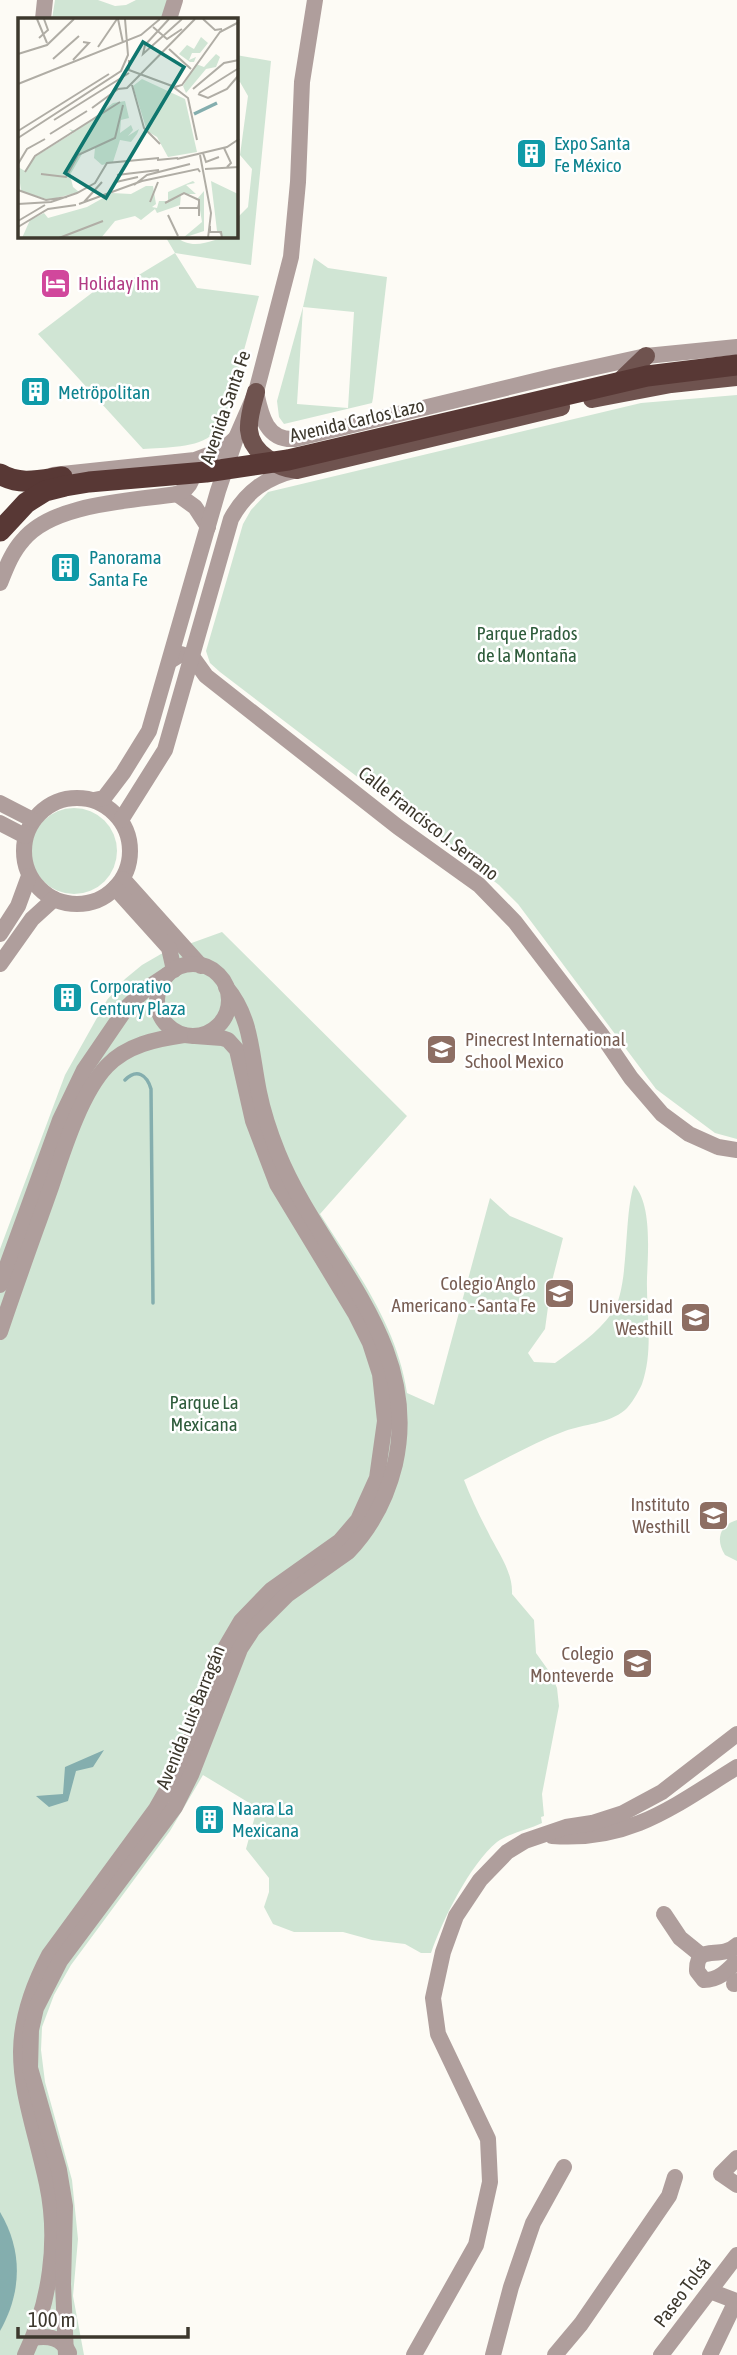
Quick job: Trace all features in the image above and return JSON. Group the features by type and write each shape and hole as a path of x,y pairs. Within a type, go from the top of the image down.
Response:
{"highway":[{"name":"Avenida Carlos Lazo","path":"0,474 8,479 27,481 204,462 285,447 647,362 737,349"},
{"name":"Avenida Carlos Lazo","path":"0,531 26,503 45,491 65,486 206,472 288,460 647,376 737,365"}],"main road":[{"path":"604,397 646,356"},
{"name":"Avenida Carlos Lazo","path":"297,470 604,397 671,384 737,377"},
{"path":"256,392 249,430 252,441 257,449 282,468 297,470"}],"street":[{"path":"43,18 46,0"},
{"path":"169,18 175,0"},
{"name":"Avenida Santa Fe","path":"94,800 104,797 123,773 149,731 236,438 256,392 291,257 298,182 302,82 315,0"},
{"path":"308,37 322,0"},
{"name":"Avenida Carlos Lazo","path":"256,392 262,417 270,430 284,440 646,356 737,349"},
{"path":"0,460 19,475 32,478 195,460 224,449 236,438"},
{"path":"0,583 22,540 36,526 81,509 177,494 189,486 192,475 186,464 177,462"},
{"name":"Avenida Carlos Lazo","path":"193,658 231,519 239,504 250,491 277,475 297,470"},
{"path":"177,494 195,507 208,527"},
{"path":"121,820 165,750 193,658 181,654 170,661"},
{"name":"Calle Francisco J. Serrano","path":"193,658 206,676 398,827 479,885 515,922 601,1034 631,1079 662,1114 689,1134 718,1147 737,1150"},
{"path":"78,797 94,800 112,810 121,820 129,837 130,862 119,883 107,895 92,902 73,904 54,899 41,891 29,876 23,850 25,836 42,810 59,800 78,797"},
{"path":"0,803 33,820"},
{"path":"0,823 25,836"},
{"path":"0,934 18,906 29,876"},
{"path":"4,1291 68,1138 101,1073 131,1049 153,1041 206,1034 216,1028 228,1009 229,998 220,977 201,965 119,883"},
{"path":"119,883 169,948 171,973 158,992 159,1014 165,1024 174,1031 190,1036"},
{"path":"0,964 32,919 54,899"},
{"path":"0,1332 4,1291 60,1120 84,1070 127,1007 146,989 183,966 201,965"},
{"name":"Avenida Luis Barragán","path":"226,987 245,1016 265,1117 292,1198"},
{"name":"Avenida Luis Barragán","path":"68,2353 63,2284 66,2224 64,2194 30,2068 26,2019 29,1990 49,1955 172,1785 225,1650 247,1625 271,1590 340,1541 358,1520 377,1478 384,1439 383,1390 370,1343 292,1198 269,1166 253,1121 237,1050 228,1040 222,1038 190,1036"},
{"path":"414,2355 476,2245 490,2182 488,2139 438,2034 433,1998 443,1952 456,1916 480,1880 506,1852 525,1841 566,1827 592,1823 623,1813 662,1792 737,1734"},
{"path":"546,1835 594,1836 630,1828 672,1807 737,1767"},
{"path":"664,1914 680,1938 701,1955"},
{"path":"737,1945 729,1952 701,1955 696,1962 696,1971 704,1980 714,1980 727,1972 737,1961"},
{"name":"Avenida Luis Barragán","path":"25,2355 33,2338 49,2279 52,2224 47,2185 16,2063 16,2048 26,2019"},
{"path":"737,2158 721,2174 737,2185"},
{"path":"493,2355 511,2287 533,2223 564,2167"},
{"path":"555,2355 580,2324 669,2196 675,2177"},
{"name":"Paseo Tolsá","path":"661,2355 737,2255"},
{"path":"710,2291 737,2300 710,2355"},
{"name":"Avenida Luis Barragán","path":"33,2338 51,2337 59,2340 68,2353"}],"green space":[{"path":"55,0 98,0 115,6 136,0 169,0 163,18 52,18"},
{"path":"238,55 271,61 251,265 175,253 166,238 178,238 190,244 198,244 238,238 238,217 248,207 252,169 240,155 248,96 238,82"},
{"path":"175,253 197,288 259,296 228,408 219,427 207,438 190,445 143,449 38,334 97,289 119,287"},
{"path":"314,258 328,268 387,277 372,403 284,424 279,417 277,401","holes":["303,307 354,312 348,408 297,404"]},
{"name":"Parque Prados de la Montaña","path":"737,395 737,1139 715,1133 656,1089 518,904 499,885 220,672 210,663 206,651 243,524 251,510 268,492 641,403"},
{"path":"74,808 98,815 110,827 117,851 110,875 98,887 74,894 50,887 38,875 31,851 38,827 50,815"},
{"name":"Parque La Mexicana","path":"222,932 407,1116 320,1214 361,1278 385,1322 402,1368 407,1393 434,1405 490,1198 510,1216 563,1238 551,1285 545,1329 528,1353 534,1362 555,1363 600,1327 618,1302 634,1185 644,1204 648,1229 649,1331 646,1371 632,1401 618,1415 552,1436 464,1480 507,1569 512,1594 534,1620 536,1653 557,1688 559,1706 542,1794 542,1823 502,1839 487,1852 458,1894 431,1953 421,1953 405,1944 372,1940 343,1932 294,1932 273,1924 264,1907 269,1892 269,1878 246,1849 255,1816 251,1804 203,1775 170,1831 71,1965 54,1995 42,2027 41,2050 45,2082 72,2180 78,2239 73,2296 84,2355 0,2355 0,1249 65,1075 107,1000 125,979 142,965 161,954"},
{"path":"737,1520 737,1561 725,1555 720,1538 723,1529"}],"water":[{"path":"104,1750 93,1767 76,1771 68,1801 49,1807 36,1796 63,1794 65,1767"},
{"path":"0,2212 13,2242 17,2272 13,2301 0,2331"}],"waterway":[{"path":"125,1080 134,1074 141,1075 151,1089 153,1303"}],"place":[{"name":"Expo Santa Fe México","path":"531,154"},
{"name":"Holiday Inn","path":"55,283"},
{"name":"Metröpolitan","path":"35,392"},
{"name":"Panorama Santa Fe","path":"66,568"},
{"name":"Corporativo Century Plaza","path":"67,997"},
{"name":"Pinecrest International School Mexico","path":"442,1050"},
{"name":"Colegio Anglo Americano - Santa Fe","path":"559,1294"},
{"name":"Universidad Westhill","path":"696,1317"},
{"name":"Instituto Westhill","path":"713,1515"},
{"name":"Colegio Monteverde","path":"637,1664"},
{"name":"Naara La Mexicana","path":"209,1819"}]}
